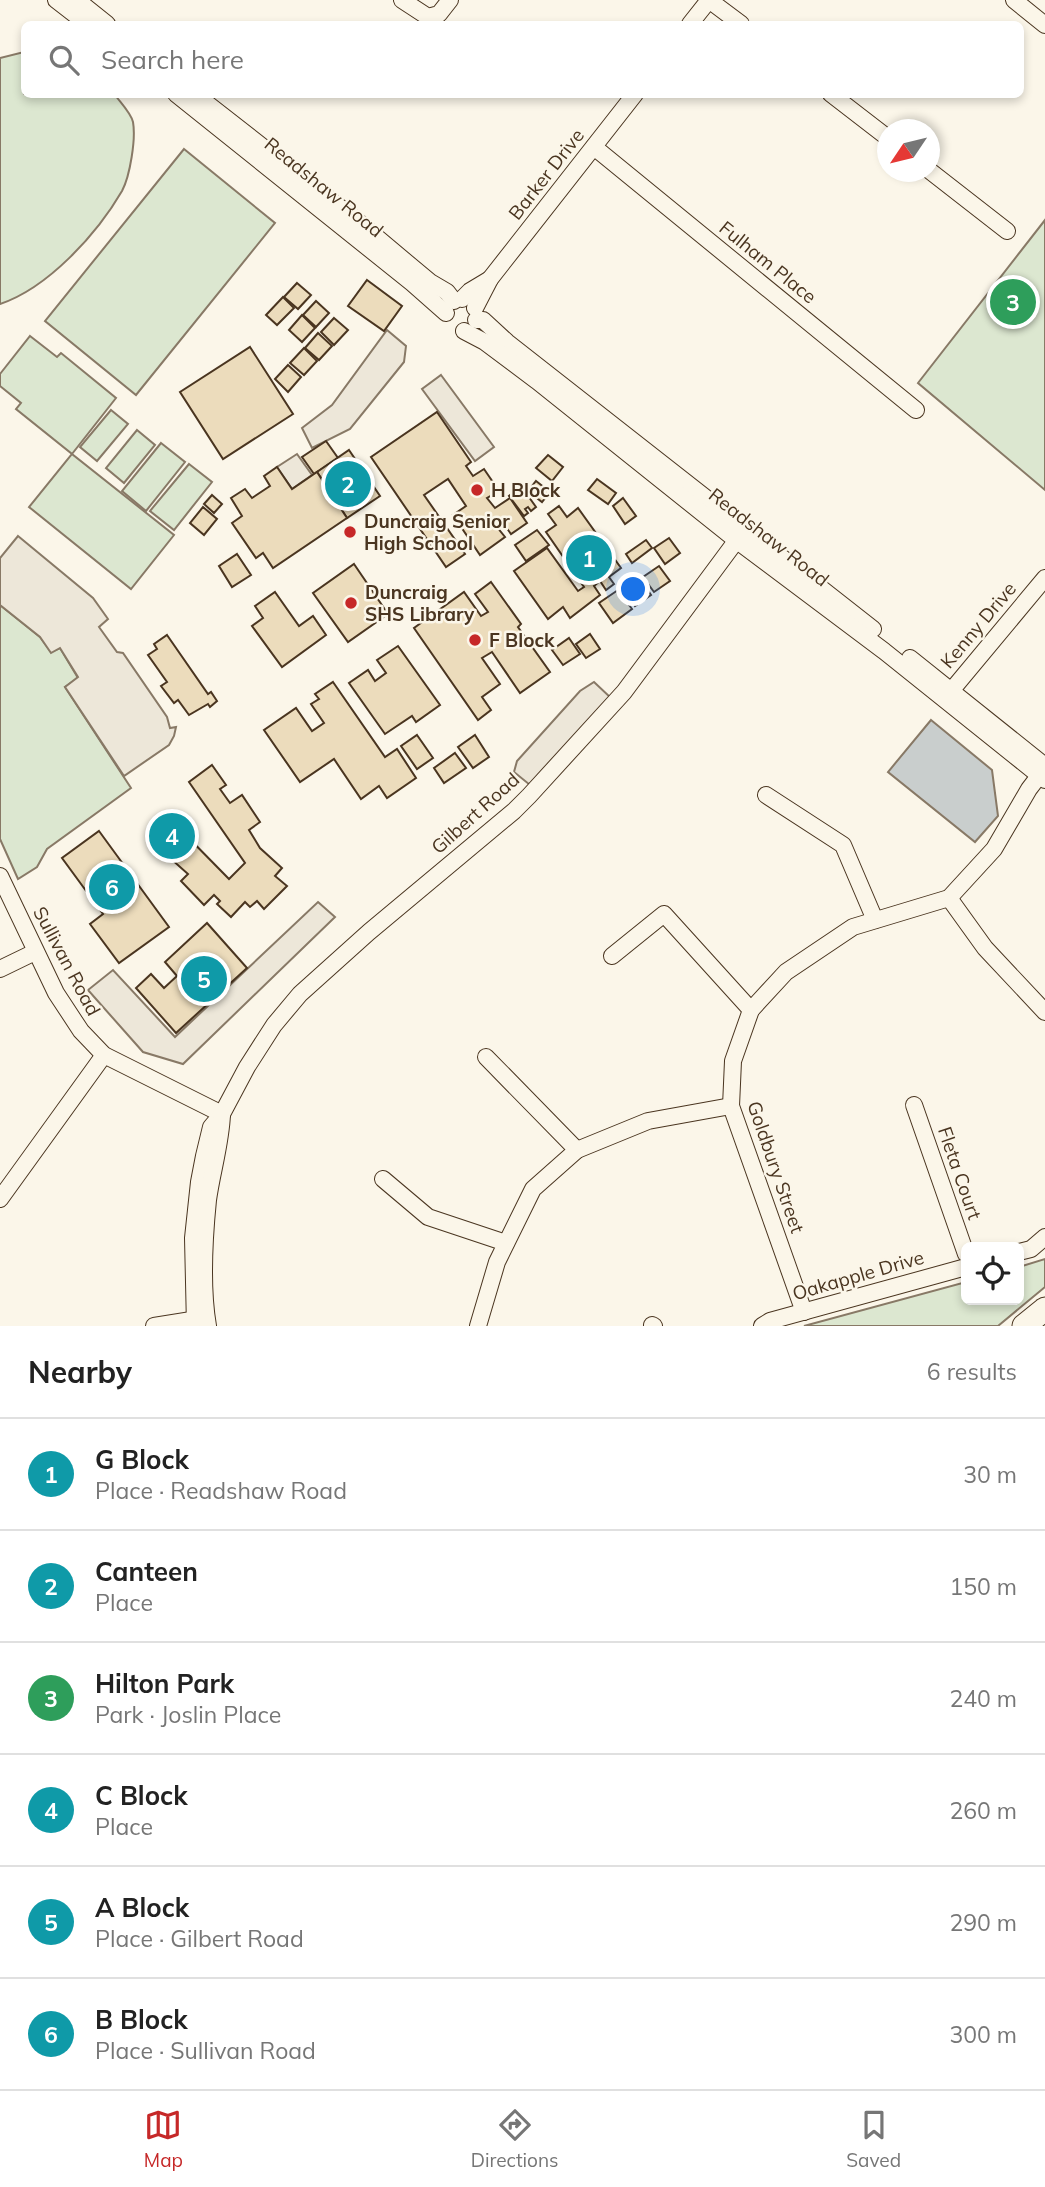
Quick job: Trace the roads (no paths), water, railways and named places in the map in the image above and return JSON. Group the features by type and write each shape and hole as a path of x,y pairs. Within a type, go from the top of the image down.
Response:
{"highway":[{"path":"1024,1326 1045,1309"}],"street":[{"path":"56,0 83,21"},
{"path":"77,0 103,21"},
{"path":"402,0 428,17 439,14 450,0"},
{"path":"692,21 709,0 737,21"},
{"path":"1014,0 1045,25"},
{"name":"Readshaw Road","path":"181,98 412,283 463,312 483,320 740,535 948,694 1043,772"},
{"name":"Readshaw Road","path":"200,98 446,292 463,312"},
{"name":"Barker Drive","path":"463,312 632,98"},
{"path":"836,98 877,130"},
{"name":"Fulham Place","path":"594,147 916,410"},
{"path":"940,179 1007,231"},
{"name":"Gilbert Road","path":"201,1322 193,1238 199,1182 211,1127 222,1114 247,1067 274,1026 300,993 522,803 624,692 740,535"},
{"name":"Kenny Drive","path":"948,694 1045,578"},
{"path":"1043,772 1029,789 994,849 949,898 985,948 1045,1012"},
{"path":"766,795 843,845 875,920"},
{"name":"Sullivan Road","path":"0,876 56,993 81,1031 104,1055 222,1114"},
{"name":"Goldbury Street","path":"804,1312 731,1106 733,1061 751,1010 786,972 853,927 949,898"},
{"path":"612,956 664,914 751,1010"},
{"path":"0,969 36,952"},
{"path":"0,1199 104,1055"},
{"path":"486,1057 577,1150"},
{"name":"Fleta Court","path":"914,1105 962,1242"},
{"path":"478,1326 497,1262 533,1189 577,1150 648,1121 731,1106"},
{"path":"383,1178 428,1217 506,1243"},
{"path":"1024,1251 1031,1249 1045,1237"},
{"name":"Oakapple Drive","path":"762,1326 961,1268"},
{"path":"154,1326 201,1322"}],"place":[{"name":"Hilton Park","path":"1013,302"},
{"name":"Canteen","path":"348,484"},
{"name":"H Block","path":"477,490"},
{"name":"Duncraig Senior High School","path":"350,532"},
{"name":"G Block","path":"589,558"},
{"name":"Duncraig SHS Library","path":"351,603"},
{"name":"F Block","path":"475,640"},
{"name":"C Block","path":"172,836"},
{"name":"B Block","path":"112,887"},
{"name":"A Block","path":"204,979"}]}
